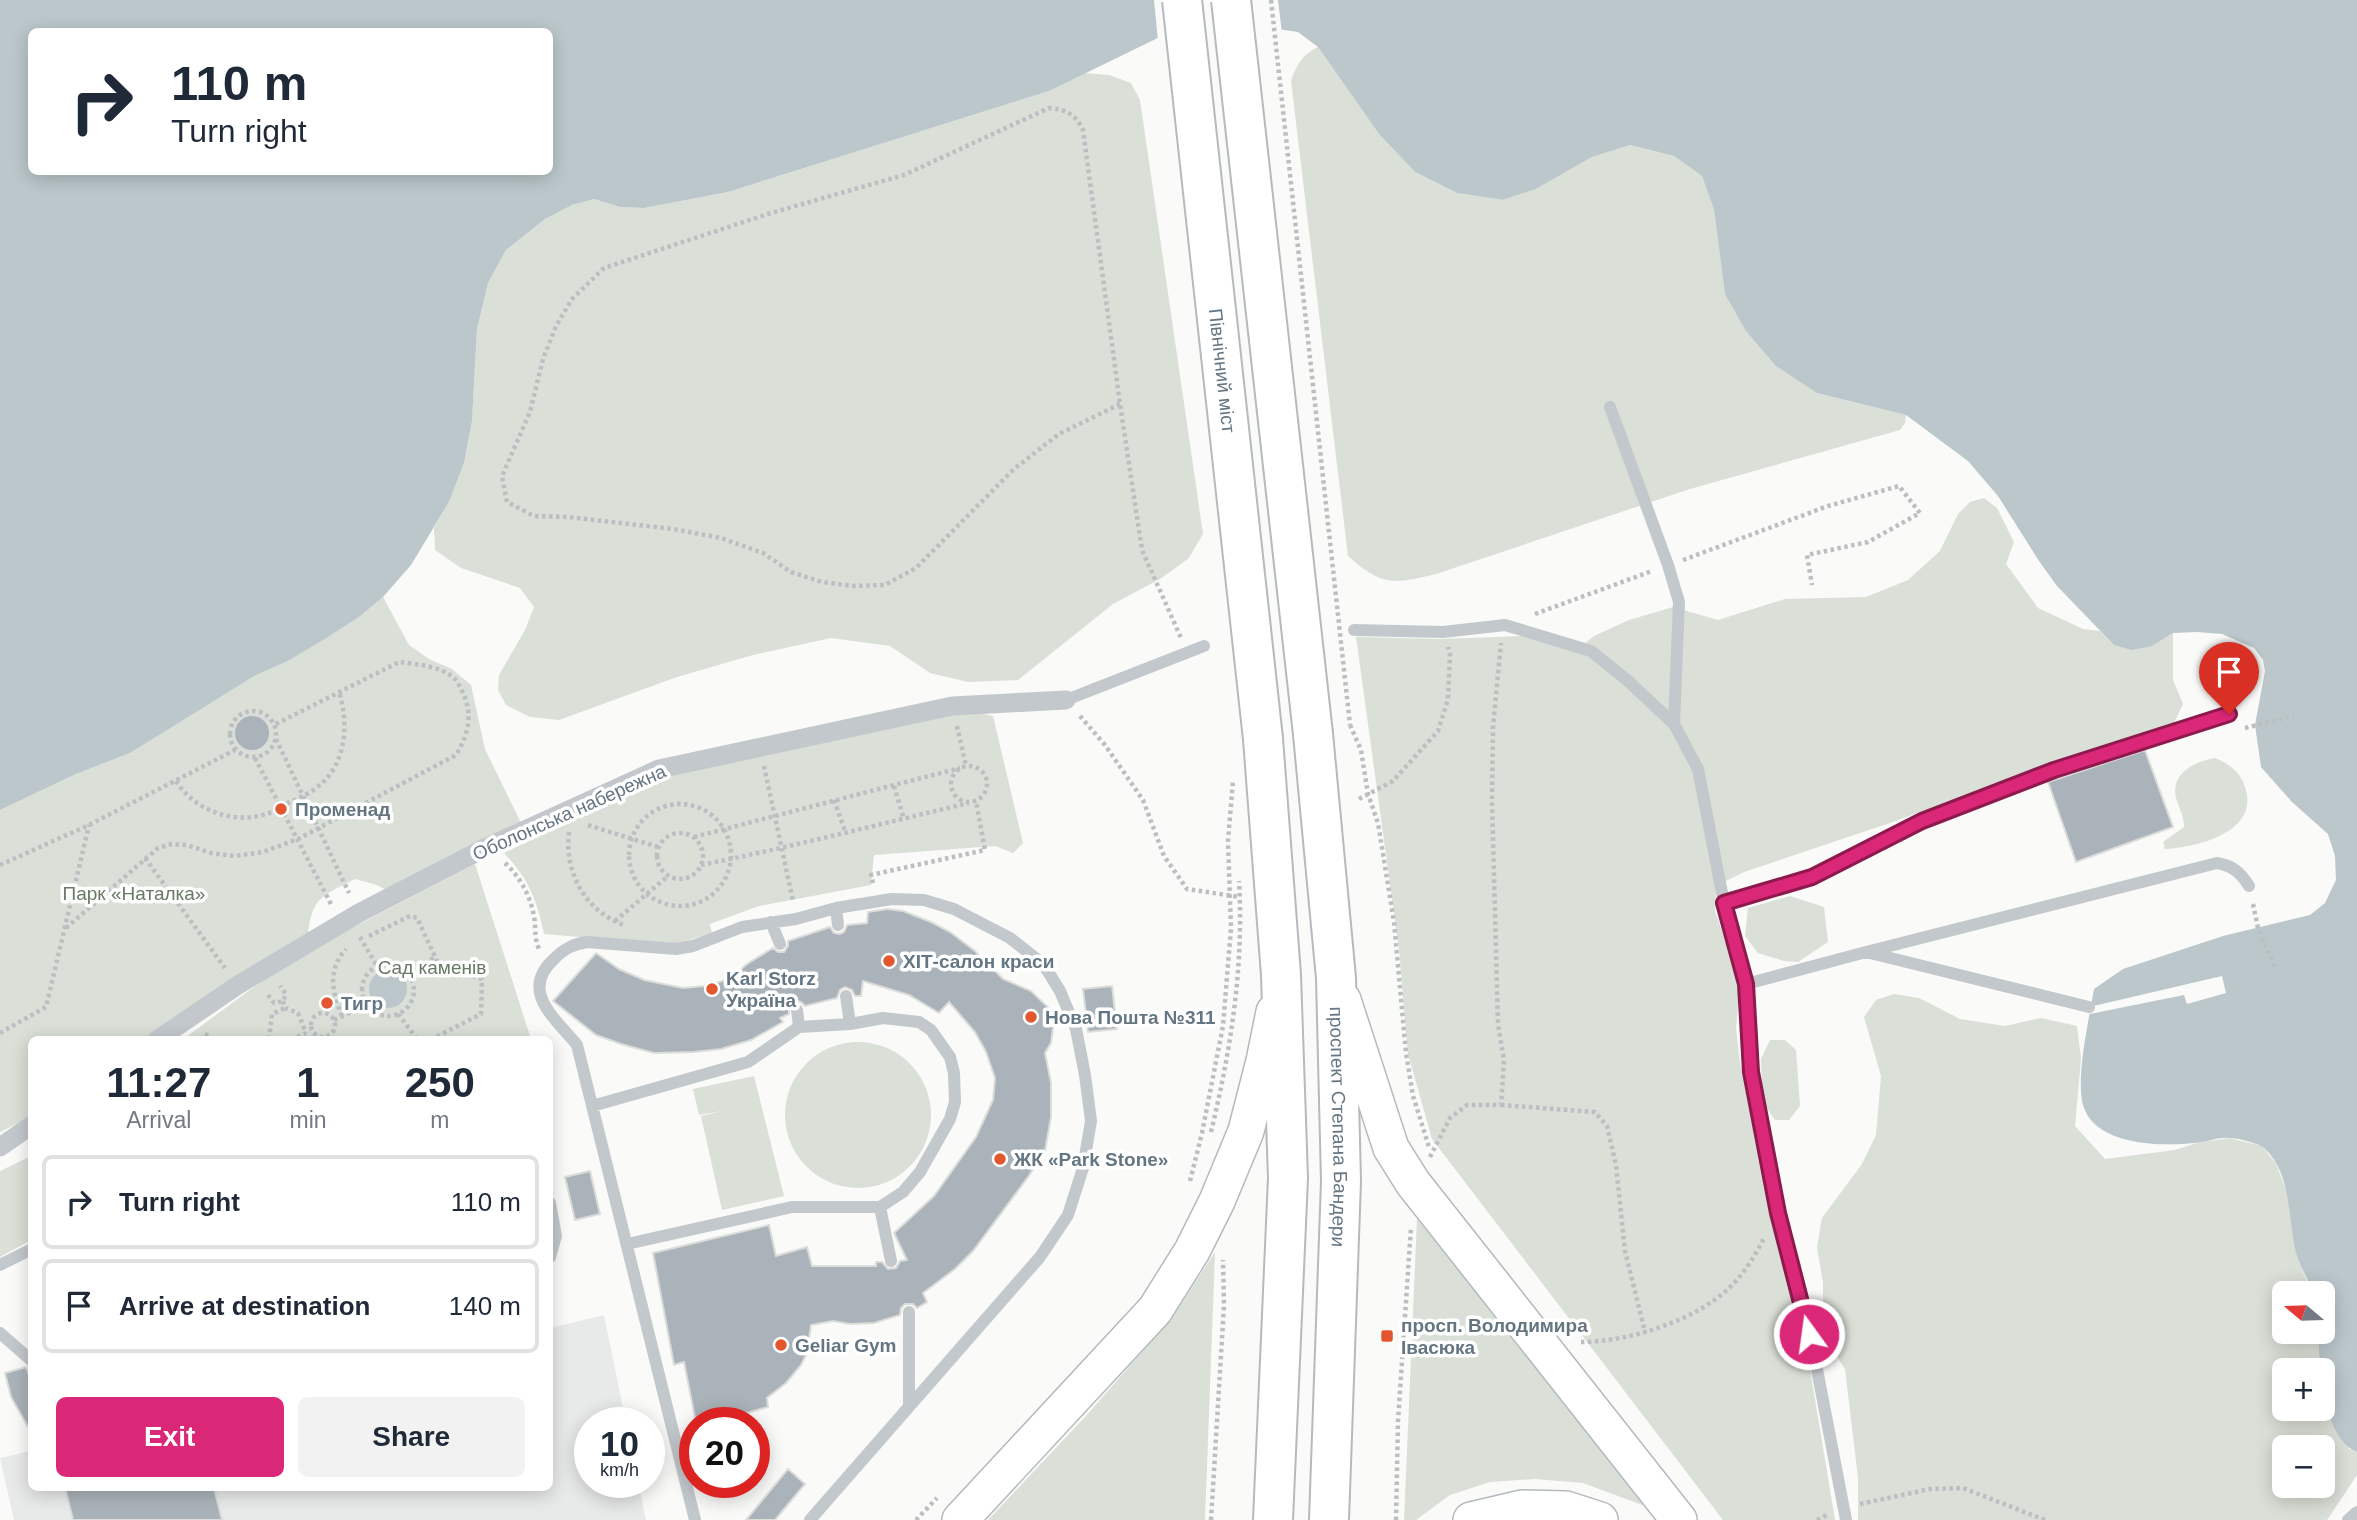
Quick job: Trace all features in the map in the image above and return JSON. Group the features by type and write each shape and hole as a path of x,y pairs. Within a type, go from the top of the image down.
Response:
{"main road":[{"name":"Північний міст","path":"1182,0 1263,739 1281,975"},
{"name":"проспект Степана Бандери","path":"1231,0 1313,734 1336,978 1341,1181 1329,1520"},
{"path":"952,1505 1155,1310 1192,1251 1217,1201 1246,1131 1264,1061 1281,975"},
{"path":"1273,1520 1288,1178 1281,975"},
{"path":"1336,978 1391,1148 1423,1198 1679,1520"},
{"path":"1471,1520 1522,1508 1566,1509 1600,1520"}],"street":[{"name":"Оболонська набережна","path":"163,1036 237,985 349,919 483,849 568,816 659,769 952,706 1066,700"},
{"path":"0,1147 28,1128"}],"lane":[{"path":"1610,407 1679,602 1674,724"},
{"path":"1354,630 1443,632 1505,625 1591,651 1674,724 1698,769 1724,903 1746,984 1751,1072 1778,1213 1815,1359 1844,1514"},
{"path":"1066,700 1204,646"},
{"path":"1724,903 1812,877 1922,821 2054,770 2229,714"},
{"path":"1746,984 2217,863 2228,865 2239,872 2249,886"},
{"path":"695,1520 577,1045 541,1000 537,988 545,967 565,948 576,943 676,949 693,946 741,927 796,919 836,908 892,899 924,900 954,909 1010,938 1044,965 1060,991 1076,1029 1091,1121 1083,1168 1068,1215 1040,1257 810,1520"},
{"path":"836,908 838,925"},
{"path":"771,922 780,944"},
{"path":"1866,952 2089,1007"},
{"path":"846,996 850,1024"},
{"path":"797,1010 799,1027"},
{"path":"592,1106 748,1062 799,1027 850,1024 883,1018 919,1022 931,1030 950,1057 956,1102 950,1119 928,1161 903,1192 880,1207 792,1207 627,1244"},
{"path":"880,1207 891,1261"},
{"path":"553,1220 556,1236 553,1246"},
{"path":"0,1265 28,1251"},
{"path":"909,1312 909,1406"},
{"path":"0,1333 28,1358"},
{"path":"2348,1520 2357,1512"}],"path":[{"path":"1271,0 1350,725"},
{"path":"1120,404 1059,434 1014,469 916,568 885,585 852,586 822,582 791,572 763,553 721,538 673,529 569,517 534,516 507,502 502,476 530,412 543,359 556,326 572,299 604,268 758,217 904,175 1049,108 1062,109 1077,118 1083,130 1142,550 1155,583 1175,621 1185,652"},
{"path":"1501,1105 1504,1060 1498,1025 1492,789 1493,727 1499,653 1505,625 1828,506 1899,486 1920,513 1868,542 1807,555 1812,585"},
{"path":"1359,799 1393,781 1438,731 1448,699 1450,654 1443,632"},
{"path":"66,928 158,848 172,844 187,845 211,853 234,856 263,852 298,839 456,755 466,738 470,721 468,702 456,679 421,664 399,662 274,725"},
{"path":"176,781 191,798 224,816 246,818 266,814 303,797 321,785 334,769 345,729 344,707 339,692"},
{"path":"1066,700 1105,745 1143,800 1164,856 1187,889 1240,897"},
{"path":"952,706 963,767"},
{"path":"276,740 268,752 255,758 247,757 235,750 231,743 230,727 240,714 256,711 270,718 276,740 344,883"},
{"path":"2245,727 2294,716"},
{"path":"760,747 794,902 782,905"},
{"path":"0,865 89,825 235,750"},
{"path":"255,758 326,893"},
{"path":"963,767 952,777 951,789 958,799 973,802"},
{"path":"963,767 978,767 986,776 988,788 985,794 973,802 845,831 782,849 701,865 691,876 675,879 668,876 657,861 658,847 673,833 681,832 694,837 894,785 963,767"},
{"path":"894,785 904,818"},
{"path":"1236,828 1236,799 1239,788"},
{"path":"834,800 845,831"},
{"path":"873,888 871,875 985,850 973,802"},
{"path":"679,803 695,806 725,830 731,859 728,873 718,889 704,900 687,906 670,905 653,899 639,886 631,872 628,856 631,839 636,828 649,814 663,806 679,803"},
{"path":"636,929 614,921 594,907 571,873 567,850 568,816 658,847"},
{"path":"0,1033 46,1007 89,825"},
{"path":"694,837 702,850 701,865"},
{"path":"483,849 498,856 515,872 529,896 534,918 534,939"},
{"path":"145,858 237,985"},
{"path":"1209,1138 1225,1075 1235,1013 1241,938 1238,869"},
{"path":"614,921 668,876"},
{"path":"2249,886 2258,928 2275,967"},
{"path":"342,1016 333,995 334,971 344,951 410,916 416,918 439,965 482,979 481,1014 438,1036"},
{"path":"349,919 377,966"},
{"path":"411,979 435,956"},
{"path":"377,966 397,966 406,971 411,979 414,989 412,999 407,1008 398,1014 379,1014 367,1005 362,990 364,981 369,972 377,966"},
{"path":"280,986 286,994 283,1001 285,1008"},
{"path":"268,995 274,1003 283,1001"},
{"path":"334,1020 367,1005"},
{"path":"269,1036 272,1014 285,1008 298,1013 303,1036 313,1031"},
{"path":"324,1013 334,1020 334,1029 329,1035 320,1036 313,1031 311,1022 316,1015 324,1013"},
{"path":"398,1014 415,1036"},
{"path":"1427,1164 1450,1118 1467,1105 1595,1112 1608,1126 1616,1165 1625,1251 1645,1332"},
{"path":"1192,1191 1196,1183"},
{"path":"1581,1342 1606,1342 1645,1332 1692,1314 1730,1287 1759,1248 1778,1213"},
{"path":"1817,1520 1930,1489 1964,1489 2045,1520"},
{"path":"916,1520 952,1505"}],"shaded area":[{"path":"0,0 2357,0 2357,1452 2348,1447 2331,1421 2335,1421 2335,1358 2319,1358 2319,1344 2335,1344 2335,1281 2309,1281 2294,1245 2285,1186 2274,1160 2261,1146 2237,1139 2151,1144 2114,1136 2099,1128 2088,1116 2082,1101 2082,1060 2094,989 2123,969 2223,936 2310,915 2325,903 2336,880 2335,856 2328,834 2292,802 2261,767 2255,725 2265,671 2263,660 2254,648 2222,634 2173,633 2152,646 2132,650 2114,645 2057,586 1998,496 1968,461 1906,415 1817,393 1776,366 1746,331 1725,294 1714,210 1702,176 1674,156 1630,145 1592,157 1536,189 1503,200 1457,193 1415,172 1379,134 1318,47 1298,32 1242,24 1166,34 1049,91 728,192 644,208 620,207 594,199 572,205 545,219 506,250 488,283 477,329 472,421 464,463 449,502 411,565 383,597 359,617 288,661 254,676 130,753 76,774 0,810"},
{"path":"388,970 401,976 407,989 401,1002 388,1008 375,1002 369,989 375,976"},
{"path":"604,1315 623,1407 574,1407 574,1498 641,1498 646,1520 14,1520 0,1458 28,1452 28,1491 553,1491 553,1327"}],"green space":[{"path":"1318,47 1379,134 1415,172 1457,193 1503,200 1536,189 1592,157 1630,145 1674,156 1702,176 1714,210 1725,294 1817,393 1906,415 1905,423 1900,430 1690,489 1436,574 1398,581 1370,573 1348,556 1291,81 1301,61"},
{"path":"1085,73 1109,75 1131,83 1140,100 1203,534 1188,559 1160,579 1113,604 1018,680 968,682 930,673 890,646 831,638 753,655 677,677 559,720 530,717 506,705 498,690 499,675 525,630 534,607 520,588 461,568 435,550 434,528 449,502 464,463 472,421 477,329 488,283 506,250 545,219 572,205 594,199 620,207 644,208 728,192 1049,91"},
{"path":"1984,498 1997,508 2014,542 2006,564 2038,608 2083,629 2100,631 2114,645 2152,646 2173,633 2173,680 2183,704 2174,723 1744,872 1716,886 1715,911 1740,984 1736,1028 1740,1063 1809,1363 1835,1520 1723,1520 1432,1139 1408,1054 1399,949 1356,637 1440,639 1524,636 1576,651 1594,636 1629,620 1673,607 1718,620 1785,599 1866,597 1908,580 1940,551 1958,514 1970,502"},
{"name":"Парк «Наталка»","path":"383,597 409,645 429,659 452,669 471,685 485,749 521,823 388,891 355,879 328,893 316,904 308,934 155,1036 28,1036 28,1118 0,1132 0,810 76,774 130,753 223,694 288,661 359,617"},
{"path":"959,709 993,716 1023,843 1013,853 995,846 874,855 871,885 759,906 710,924 712,933 673,945 544,934 530,890 504,853 662,775"},
{"path":"2215,758 2233,769 2243,781 2247,802 2244,815 2224,834 2194,845 2165,849 2163,842 2184,827 2175,792 2176,784 2191,766"},
{"name":"Сад каменів","path":"475,864 530,1036 187,1036 265,979 354,927"},
{"path":"1790,896 1824,907 1828,942 1798,962 1758,953 1745,936 1748,908"},
{"path":"1894,994 1919,998 1960,1019 2005,1026 2041,1018 2077,1026 2081,1059 2075,1126 2105,1159 2175,1150 2229,1138 2262,1146 2276,1164 2289,1197 2298,1260 2307,1281 2272,1281 2272,1344 2319,1344 2319,1358 2272,1358 2272,1421 2335,1421 2335,1417 2349,1449 2357,1452 2357,1475 2327,1520 1858,1520 1858,1478 1845,1369 1823,1335 1823,1283 1817,1247 1822,1218 1862,1164 1876,1135 1881,1076 1864,1017 1876,1000"},
{"path":"1770,1040 1785,1040 1796,1050 1800,1106 1789,1120 1775,1120 1763,1103 1761,1059"},
{"path":"858,1042 886,1047 910,1063 926,1087 931,1115 926,1143 910,1167 886,1183 858,1188 830,1183 806,1167 790,1143 785,1115 790,1087 806,1063 830,1047"},
{"path":"754,1076 784,1196 722,1210 701,1116 722,1111 699,1115 693,1089"},
{"path":"28,1157 28,1242 0,1257 0,1171"},
{"path":"1417,1219 1653,1509 1583,1483 1535,1479 1490,1482 1450,1495 1416,1520 1404,1520"},
{"path":"1215,1252 1205,1520 988,1520 1086,1416 1174,1315"}],"pier":[{"path":"1154,0 1278,0 1282,33 1242,27 1158,41"},
{"path":"2222,976 2226,993 2187,1004 2184,995 2090,1014 2089,1007"}],"building":[{"path":"252,715 265,720 270,733 265,746 252,751 239,746 234,733 239,720"},
{"path":"2145,750 2173,827 2076,862 2048,782"},
{"name":"ЖК «Park Stone»","path":"887,909 903,911 950,932 975,951 1003,979 1031,991 1055,1014 1051,1043 1045,1053 1051,1083 1051,1117 1045,1151 973,1251 955,1269 923,1293 927,1302 917,1308 913,1304 905,1304 900,1315 874,1323 850,1324 833,1321 811,1325 807,1353 801,1365 786,1383 767,1398 768,1407 693,1407 684,1362 674,1365 653,1253 769,1225 776,1256 807,1247 812,1266 876,1266 876,1262 882,1262 888,1269 896,1268 900,1261 907,1260 894,1233 934,1196 976,1137 993,1100 995,1078 986,1052 975,1032 949,1002 939,1013 909,995 863,981 861,996 855,996 852,990 845,987 840,990 837,998 805,1006 795,1001 789,1006 789,1014 780,1018 783,1022 751,1040 721,1049 694,1052 654,1053 596,1035 553,1001 596,953 619,969 644,980 683,988 704,986 730,979 747,964 773,948 784,952 788,941 830,927 834,933 840,934 847,925 867,923 868,912"},
{"path":"1112,986 1117,1029 1088,1032 1083,989"},
{"path":"590,1171 600,1214 575,1220 565,1177"},
{"path":"26,1367 28,1427 11,1397 5,1373"},
{"path":"788,1469 805,1484 775,1520 746,1520 764,1498 770,1498 770,1491"},
{"path":"66,1491 215,1491 222,1520 73,1520"}],"place":[{"name":"Променад","path":"281,809"},
{"name":"ХІТ-салон краси","path":"889,961"},
{"name":"Karl Storz Україна","path":"712,989"},
{"name":"Тигр","path":"327,1003"},
{"name":"Нова Пошта №311","path":"1031,1017"},
{"name":"ЖК «Park Stone»","path":"1000,1159"},
{"name":"просп. Володимира Івасюка","path":"1387,1336"},
{"name":"Geliar Gym","path":"781,1345"}],"route":[{"path":"1809,1334 1778,1213 1751,1072 1746,984 1724,903 1812,877 1922,821 2054,770 2229,714"}]}
